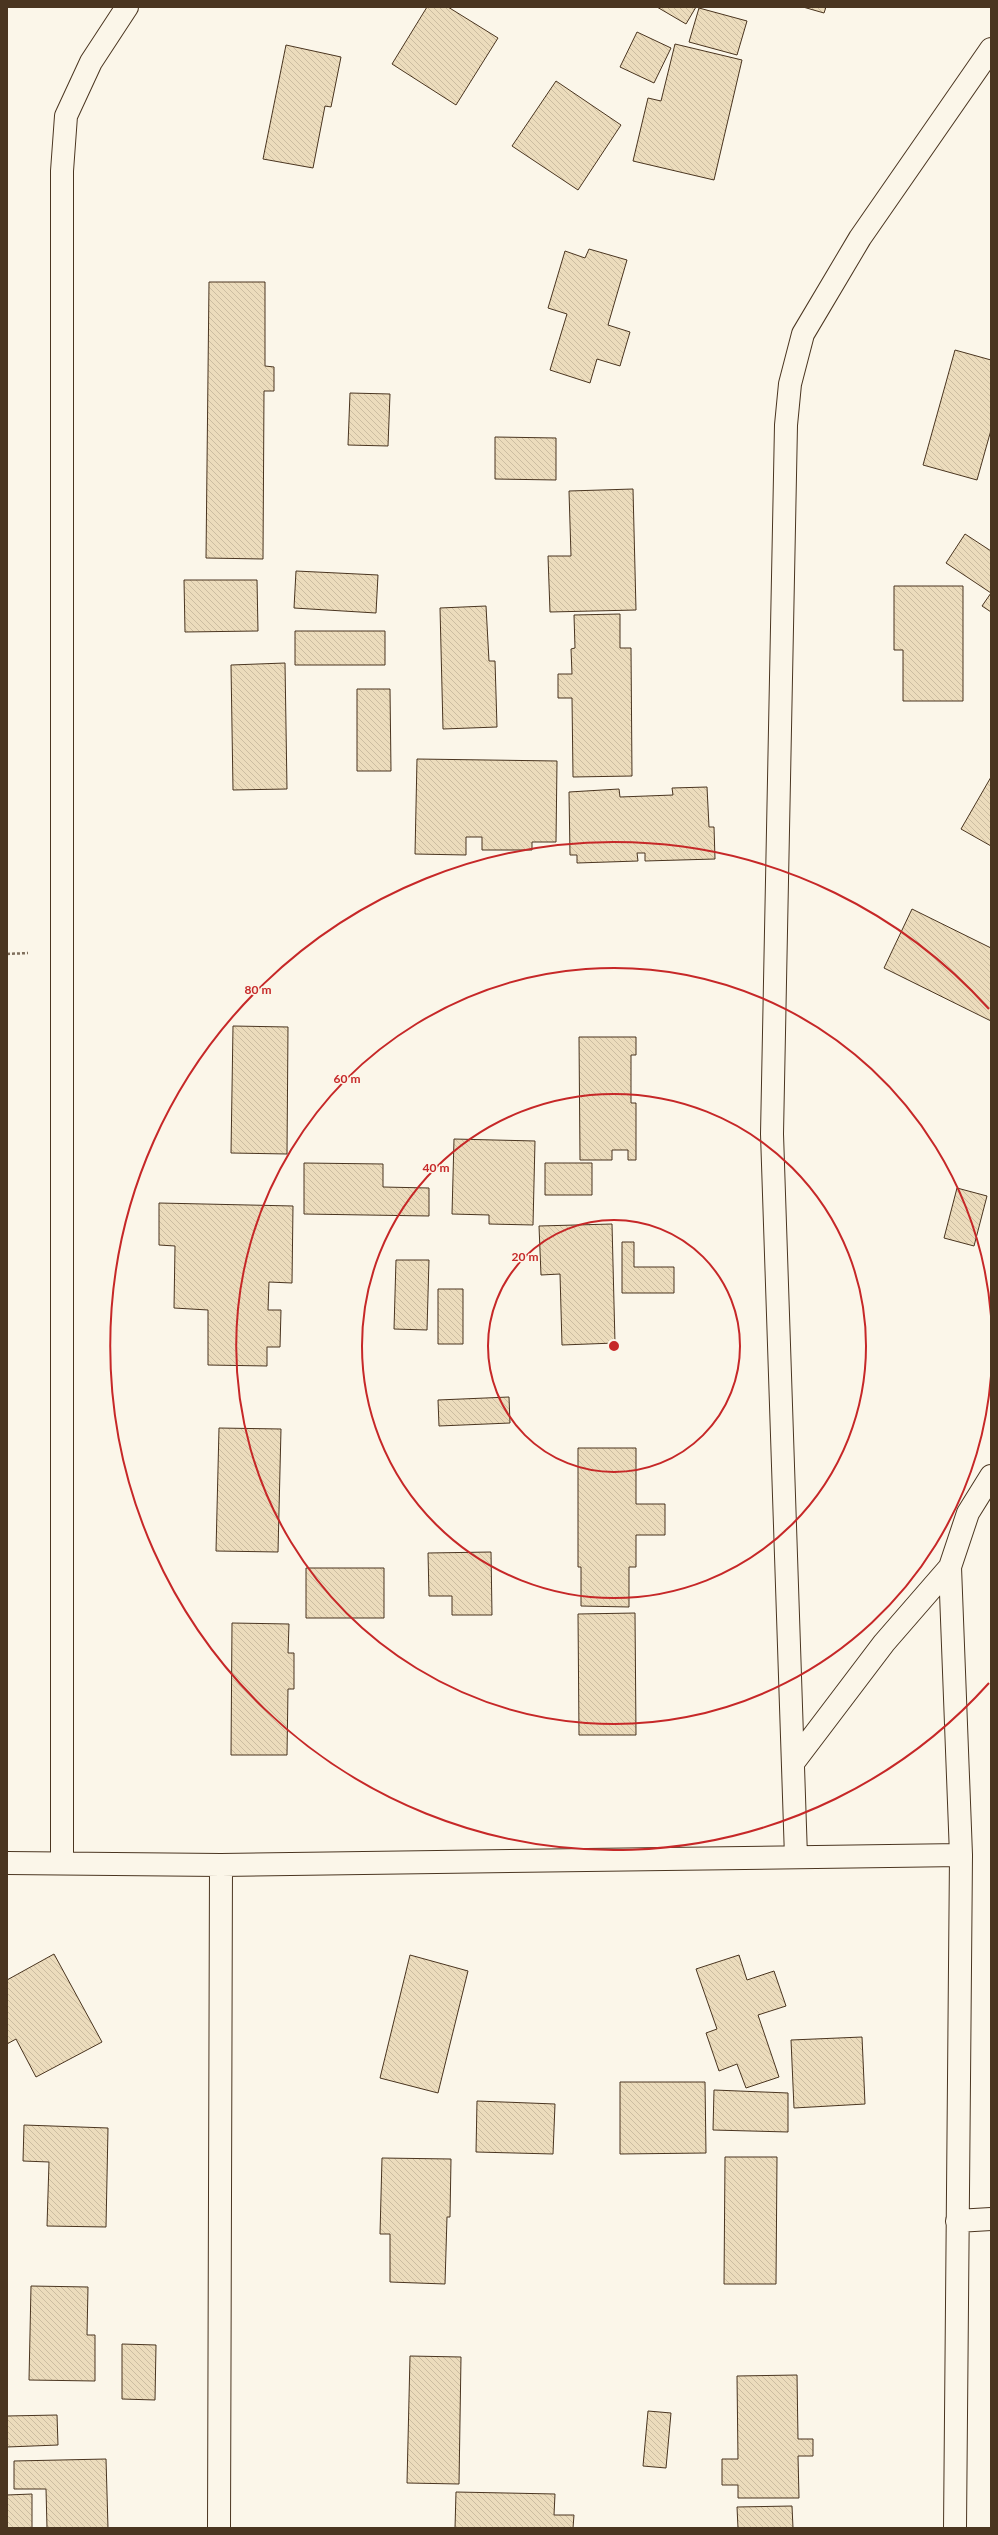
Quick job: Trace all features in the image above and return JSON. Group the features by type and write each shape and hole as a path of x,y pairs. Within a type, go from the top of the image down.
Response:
{"street":[{"path":"62,1862 62,171 66,116 91,62 128,7"},
{"path":"796,1857 772,1134 786,433 790,384 803,334 860,238 991,49"},
{"path":"955,2528 961,1855 950,1568 968,1513 991,1476"},
{"path":"793,1763 884,1643 950,1568"},
{"path":"7,1863 62,1862 221,1865 961,1855"},
{"path":"218,2528 221,1865"},
{"path":"957,2221 991,2219"}],"building":[{"path":"427,7 448,7 498,38 456,105 392,64"},
{"path":"657,7 696,7 686,24"},
{"path":"803,7 826,7 824,13"},
{"path":"699,8 747,21 737,55 689,42"},
{"path":"637,32 671,48 654,83 620,67"},
{"path":"675,44 742,60 714,180 633,161 648,98 661,101"},
{"path":"286,45 341,57 331,107 325,106 313,168 263,159"},
{"path":"556,81 621,125 578,190 512,146"},
{"path":"589,249 627,260 608,325 630,332 620,366 597,359 590,383 550,370 567,314 548,308 565,251 585,258"},
{"path":"209,282 265,282 265,366 274,367 274,391 264,391 263,559 206,558"},
{"path":"955,350 991,360 991,430 977,480 923,465"},
{"path":"350,393 390,394 388,446 348,445"},
{"path":"495,437 556,438 556,480 495,479"},
{"path":"633,489 636,610 550,612 548,556 571,556 569,491"},
{"path":"965,534 991,551 991,593 946,563"},
{"path":"296,571 378,575 376,613 294,608"},
{"path":"184,580 257,580 258,631 185,632"},
{"path":"894,586 963,586 963,701 903,701 903,650 894,650"},
{"path":"991,593 991,612 982,606"},
{"path":"486,606 489,661 495,661 497,727 443,729 440,608"},
{"path":"620,614 620,648 631,648 632,776 573,777 572,698 558,698 558,674 572,674 571,649 575,648 574,615"},
{"path":"295,631 385,631 385,665 295,665"},
{"path":"285,663 287,789 233,790 231,665"},
{"path":"357,689 390,689 391,771 357,771"},
{"path":"417,759 557,761 556,842 532,842 532,850 482,850 482,837 466,837 466,855 415,854"},
{"path":"991,777 991,846 961,829"},
{"path":"707,787 709,827 714,827 715,859 645,861 645,853 637,853 638,861 577,863 577,855 570,855 569,792 619,789 620,797 673,795 672,788"},
{"path":"912,909 991,948 991,1021 884,968"},
{"path":"233,1026 288,1027 287,1154 231,1153"},
{"path":"579,1037 636,1037 636,1055 631,1055 631,1103 636,1103 636,1160 628,1160 628,1150 612,1150 612,1160 580,1160"},
{"path":"454,1139 535,1141 533,1225 489,1224 489,1215 452,1214"},
{"path":"304,1163 383,1164 383,1187 429,1188 429,1216 304,1214"},
{"path":"545,1163 592,1163 592,1195 545,1195"},
{"path":"957,1188 987,1196 974,1246 944,1238"},
{"path":"159,1203 293,1206 292,1283 269,1282 268,1310 281,1310 280,1347 267,1347 267,1366 208,1365 208,1310 174,1308 175,1246 159,1245"},
{"path":"612,1224 615,1343 562,1345 560,1274 541,1275 539,1226"},
{"path":"622,1242 634,1242 634,1267 674,1267 674,1293 622,1293"},
{"path":"396,1260 429,1260 427,1330 394,1329"},
{"path":"438,1289 463,1289 463,1344 438,1344"},
{"path":"509,1397 510,1423 439,1426 438,1400"},
{"path":"219,1428 281,1429 278,1552 216,1551"},
{"path":"578,1448 636,1448 636,1504 665,1504 665,1535 636,1535 636,1567 629,1567 629,1607 581,1606 581,1567 578,1567"},
{"path":"491,1552 492,1615 452,1615 452,1596 429,1596 428,1553"},
{"path":"306,1568 384,1568 384,1618 306,1618"},
{"path":"635,1613 636,1735 579,1735 578,1614"},
{"path":"232,1623 289,1624 288,1653 294,1653 294,1689 288,1689 287,1755 231,1755"},
{"path":"54,1954 102,2042 36,2077 16,2039 7,2044 7,1980"},
{"path":"410,1955 468,1971 438,2093 380,2078"},
{"path":"739,1955 747,1980 774,1971 786,2006 758,2015 779,2077 746,2088 737,2064 719,2071 706,2033 717,2029 696,1969"},
{"path":"862,2037 865,2104 794,2108 791,2040"},
{"path":"620,2082 705,2082 706,2153 620,2154"},
{"path":"714,2090 788,2093 788,2132 713,2130"},
{"path":"477,2101 555,2104 553,2154 476,2152"},
{"path":"24,2125 108,2128 106,2227 47,2226 49,2162 23,2161"},
{"path":"725,2157 777,2157 776,2284 724,2284"},
{"path":"382,2158 451,2159 450,2217 447,2217 445,2284 390,2282 390,2234 380,2234"},
{"path":"31,2286 88,2287 87,2335 95,2335 95,2381 29,2380"},
{"path":"122,2344 156,2345 155,2400 122,2399"},
{"path":"410,2356 461,2357 459,2484 407,2483"},
{"path":"797,2375 798,2439 813,2439 813,2456 798,2456 799,2498 738,2498 738,2485 722,2485 722,2459 738,2459 737,2376"},
{"path":"648,2411 671,2413 666,2468 643,2466"},
{"path":"57,2415 58,2445 7,2447 7,2416"},
{"path":"106,2459 108,2528 47,2528 46,2489 14,2489 14,2461"},
{"path":"456,2492 555,2494 554,2515 574,2515 573,2528 455,2528"},
{"path":"32,2494 32,2528 7,2528 7,2495"},
{"path":"792,2506 793,2528 738,2528 737,2507"}]}
